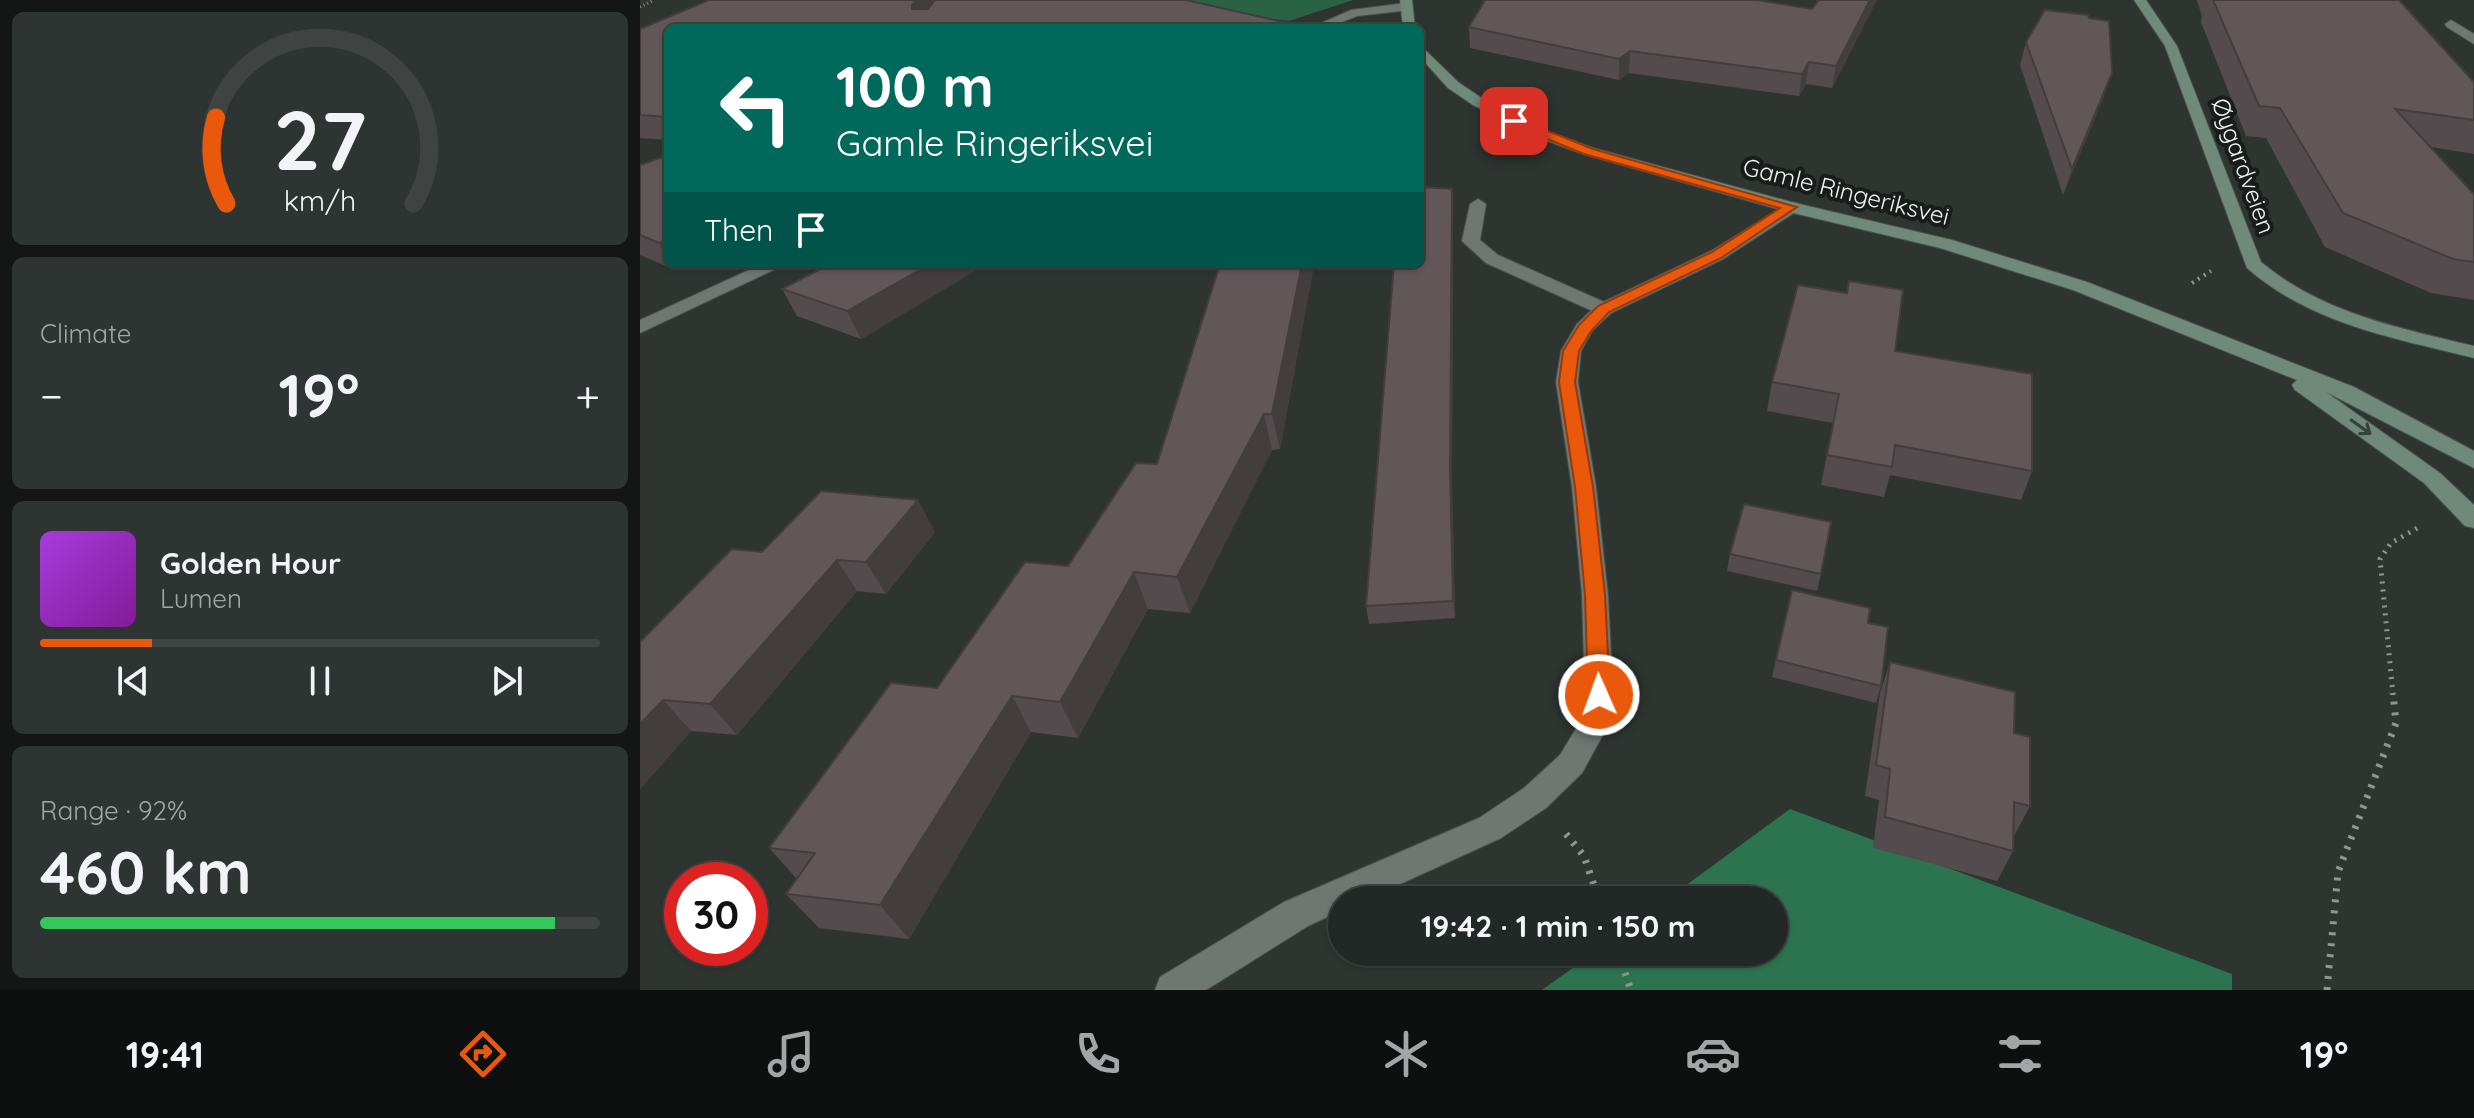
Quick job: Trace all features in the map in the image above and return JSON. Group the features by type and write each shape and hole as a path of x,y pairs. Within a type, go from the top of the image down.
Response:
{"main road":[{"name":"Øygardveien","path":"2140,0 2171,46 2253,264 2280,287 2318,306 2355,320 2474,352"},
{"path":"1406,3 1409,24"},
{"name":"Gamle Ringeriksvei","path":"1424,54 1437,70 1465,94 1547,136 1588,151 1791,207 1946,244 2136,305 2358,397 2474,461"},
{"name":"Gamle Ringeriksvei","path":"2275,364 2432,478 2474,520"}],"street":[{"path":"1326,24 1355,13 1406,3"},
{"path":"2451,24 2474,40"},
{"path":"1478,204 1471,241 1492,259 1604,309"},
{"path":"1173,990 1296,914 1490,828 1535,798 1571,764 1591,729 1599,695 1595,595 1584,487 1567,382 1571,351 1584,328 1604,309 1717,255 1791,207"},
{"path":"640,327 768,268"}],"path":[{"path":"640,7 654,0"},
{"path":"2327,990 2338,872 2396,723 2380,559 2391,543 2423,525"},
{"path":"1535,798 1584,856 1594,886"},
{"path":"1623,966 1631,990"}],"green space":[{"path":"1161,0 1353,0 1289,21 1227,14 1100,24"},
{"path":"1790,809 2232,974 2232,990 1542,990 1575,966 1788,966 1788,886 1685,886"}],"building":[{"path":"709,0 916,0 912,9 928,9 935,0 1186,0 1292,24 664,24 664,117 640,115 640,29"},
{"path":"1485,0 1757,0 1812,9 1819,0 1870,0 1836,66 1809,62 1802,74 1630,51 1619,59 1469,27"},
{"path":"2213,0 2399,0 2474,82 2474,120 2395,109 2474,194 2474,262 2453,259 2343,213 2280,108 2259,106"},
{"path":"2045,10 2109,21 2112,73 2072,169 2026,42"},
{"path":"664,156 664,241 659,243 640,235 640,165"},
{"path":"1424,187 1452,189 1450,466 1453,601 1366,606 1394,268 1424,268"},
{"path":"822,268 923,268 847,311 782,289"},
{"path":"1219,268 1301,268 1272,414 1264,414 1177,577 1134,572 1060,702 1012,696 880,905 786,894 815,853 769,848 891,683 937,688 1025,562 1068,566 1136,463 1157,464"},
{"path":"1849,281 1903,290 1895,351 2032,374 2032,471 1895,445 1892,467 1827,455 1839,394 1772,382 1798,285 1847,293"},
{"path":"821,491 918,500 866,562 837,560 710,704 663,700 640,724 640,642 732,549 762,552"},
{"path":"1744,504 1831,522 1821,574 1730,554"},
{"path":"1792,590 1870,608 1868,623 1888,627 1881,686 1776,660"},
{"path":"1890,662 2015,692 2014,733 2030,737 2030,806 2014,802 2013,851 1885,817 1890,769 1876,765"}],"route":[{"path":"1514,121 1588,151 1791,207 1717,255 1629,294 1604,309 1584,328 1571,351 1567,382 1584,487 1595,595 1599,695"}]}
